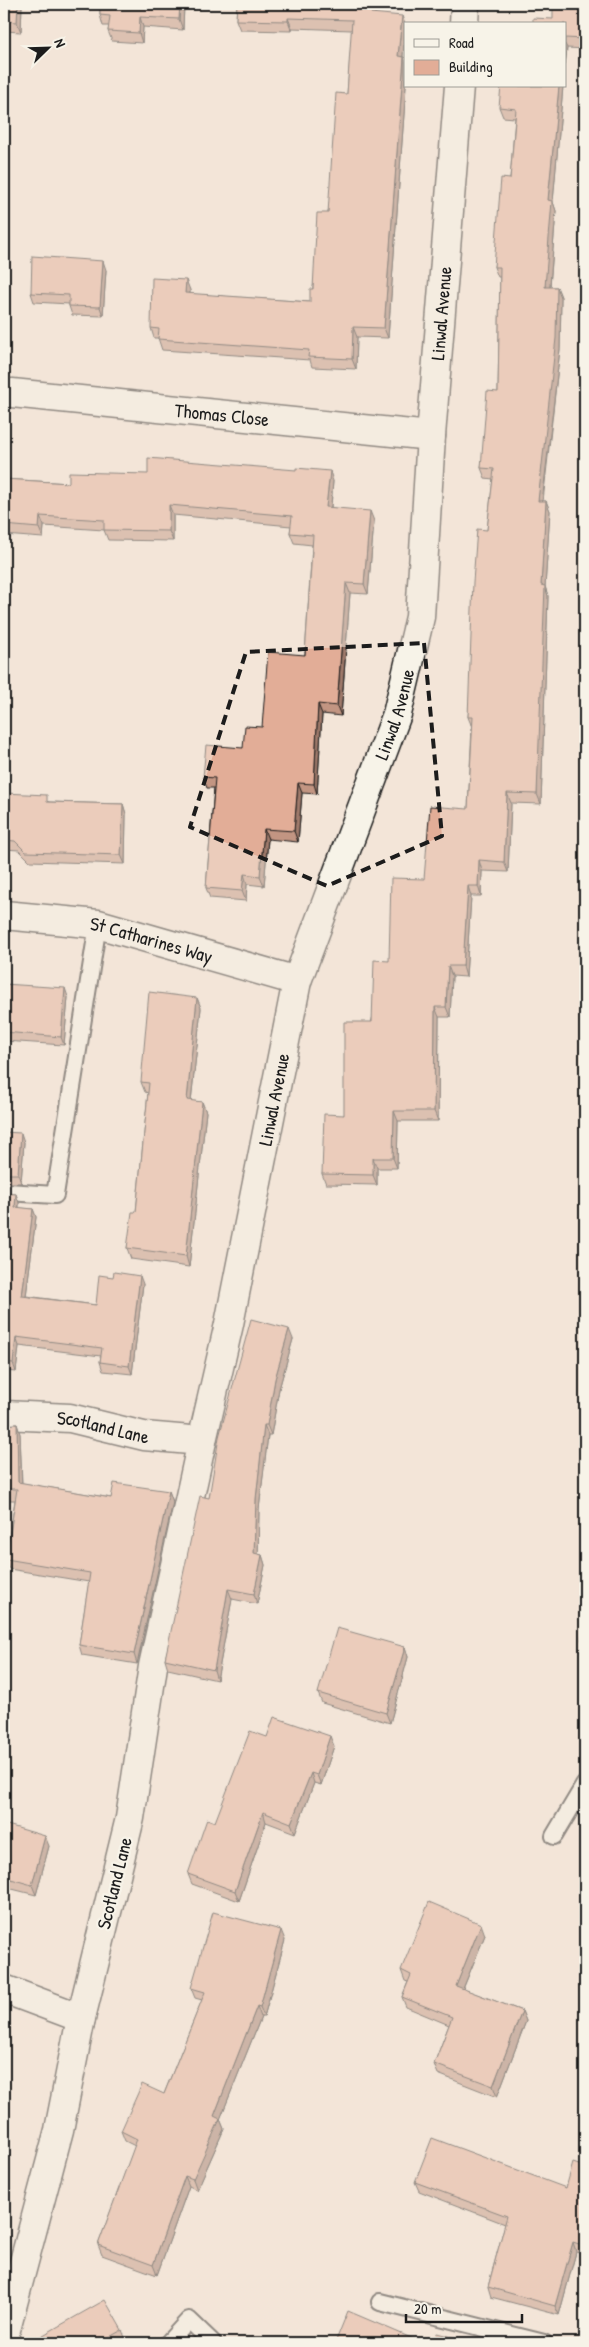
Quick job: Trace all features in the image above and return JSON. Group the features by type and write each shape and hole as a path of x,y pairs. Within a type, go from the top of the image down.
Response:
{"street":[{"path":"464,22 465,4"},
{"name":"Linwal Avenue","path":"229,1324 297,981 398,714 420,617 431,436 459,88"},
{"name":"Thomas Close","path":"12,394 431,436"},
{"name":"St Catharines Way","path":"4,915 98,924 297,981"},
{"name":"Scotland Lane","path":"10,2334 130,1818 153,1666 229,1324"},
{"name":"Scotland Lane","path":"4,1415 70,1418 144,1436 202,1441"},
{"path":"4,1989 82,2018"}],"lane":[{"path":"8,1192 55,1195 98,924"},
{"path":"554,1836 585,1784"},
{"path":"380,2302 544,2343"},
{"path":"168,2343 189,2320 213,2343"}],"highlighted area":[{"path":"424,643 442,836 327,886 190,827 246,652"}],"building":[{"path":"4,4 18,4 17,22 4,21"},
{"path":"100,4 180,4 179,19 140,17 139,33 108,31 110,16 100,15"},
{"path":"237,4 371,4 371,13 402,16 398,56 404,57 384,328 353,327 352,359 308,357 309,350 158,339 159,329 151,328 152,278 186,280 185,293 310,302 310,289 313,289 317,213 328,213 336,93 347,94 352,20 288,18 288,21 236,20"},
{"path":"553,4 585,4 585,39 566,38 566,22 533,22 533,18 553,19"},
{"path":"501,88 559,88 548,200 552,201 545,287 557,287 556,338 538,501 546,501 541,585 545,586 537,794 507,793 504,862 479,860 478,886 468,886 463,966 448,966 446,1007 435,1007 434,1111 394,1111 393,1158 373,1158 373,1175 322,1174 324,1114 344,1115 344,1022 372,1022 374,960 389,961 391,878 424,879 430,806 468,809 473,717 468,717 477,529 487,530 494,469 481,468 487,391 498,392 500,267 494,267 501,178 510,179 516,109 499,107"},
{"path":"32,256 103,261 100,307 69,306 69,295 31,293"},
{"path":"148,458 330,471 326,507 370,511 364,584 346,583 337,706 318,704 314,784 298,783 294,831 264,829 260,876 244,874 242,891 206,888 215,778 203,777 206,745 243,748 245,726 262,727 268,652 305,655 313,535 290,533 292,516 169,505 169,531 104,530 104,520 40,516 39,528 4,525 4,479 69,483 69,472 148,474"},
{"path":"4,793 47,795 47,802 123,804 121,855 26,852 15,841 4,840"},
{"path":"4,984 65,988 61,1037 4,1032"},
{"path":"149,992 197,998 187,1100 202,1102 186,1256 127,1248 132,1212 136,1212 149,1083 141,1082"},
{"path":"4,1132 21,1133 18,1174 4,1174"},
{"path":"4,1193 16,1194 15,1207 33,1209 22,1296 96,1305 99,1275 113,1277 114,1272 140,1276 129,1366 100,1362 102,1348 16,1337 13,1363 4,1362"},
{"path":"251,1319 289,1329 275,1379 267,1425 264,1425 256,1499 254,1553 262,1555 254,1594 228,1589 214,1670 165,1659 200,1496 209,1498 219,1437"},
{"path":"17,1424 18,1482 111,1498 114,1483 169,1491 134,1654 79,1645 90,1573 6,1559 17,1489 4,1489 4,1425"},
{"path":"585,1612 585,1640 582,1640"},
{"path":"337,1628 405,1647 386,1713 318,1693"},
{"path":"274,1717 330,1736 317,1775 311,1773 291,1823 263,1812 235,1891 188,1874 207,1819 215,1822 250,1731 267,1737"},
{"path":"4,1824 45,1836 32,1885 4,1877"},
{"path":"429,1902 481,1924 456,1986 522,2011 493,2086 434,2064 452,2017 402,1997 411,1975 401,1970"},
{"path":"213,1912 281,1930 260,2007 257,2006 214,2116 220,2119 193,2179 185,2176 153,2265 98,2245 137,2139 121,2131 142,2084 164,2094 205,1992 191,1988"},
{"path":"432,2138 566,2188 573,2163 585,2167 585,2246 573,2242 555,2306 488,2287 507,2216 415,2182"},
{"path":"105,2300 122,2330 99,2343 29,2343"},
{"path":"348,2311 423,2343 335,2343"},
{"path":"437,2333 476,2343 434,2343"}]}
